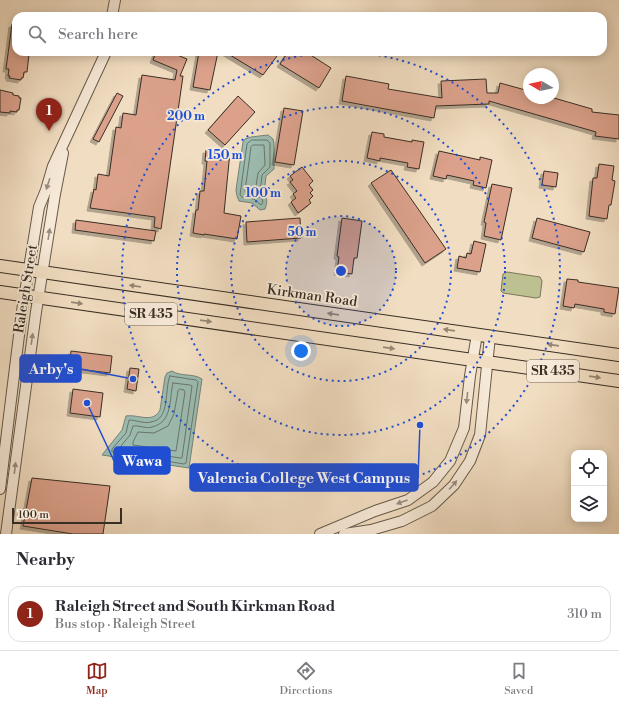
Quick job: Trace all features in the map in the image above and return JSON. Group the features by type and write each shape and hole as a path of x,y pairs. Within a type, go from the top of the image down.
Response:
{"main road":[{"name":"Kirkman Road","path":"0,266 619,355"},
{"name":"SR 435","path":"0,292 619,381"}],"street":[{"path":"113,12 115,0"},
{"name":"Raleigh Street","path":"0,489 25,295 39,207 53,166 65,144 104,56"},
{"name":"Raleigh Street","path":"6,534 23,401 55,194 65,144"},
{"path":"320,534 408,500 433,482 450,461 464,428 477,334"},
{"path":"344,534 371,530 402,521 432,506 454,485 470,461 480,435 490,336"}],"green space":[{"path":"507,272 540,277 542,281 540,297 536,298 503,293 501,291 503,274"}],"water":[{"path":"268,135 273,139 274,143 274,169 266,176 264,194 267,203 265,209 260,210 252,203 239,201 236,190 243,142 245,139 251,137"},
{"path":"172,371 202,379 189,468 102,455 122,430 126,416 149,418 157,414 160,410 165,377 167,373"}],"building":[{"path":"12,24 12,56 29,56 27,72 24,72 21,80 9,78 9,69 6,69"},
{"path":"154,56 180,56 187,59 180,76 183,76 161,229 154,227 155,217 90,208 94,189 96,190 98,174 109,176 116,127 121,128 123,113 136,115 142,75 175,80 177,70 153,60"},
{"path":"198,56 217,56 210,90 193,87"},
{"path":"232,56 277,56 263,75"},
{"path":"285,56 312,56 331,68 319,88 280,64"},
{"path":"346,76 389,84 388,89 442,98 441,81 486,79 487,93 498,93 500,83 523,89 523,104 559,104 559,99 592,109 592,112 619,115 619,139 595,136 596,132 489,101 489,104 436,106 434,118 342,101"},
{"path":"0,90 13,93 13,95 21,98 19,110 17,110 17,112 0,112"},
{"path":"117,93 123,96 99,142 93,139"},
{"path":"238,96 255,112 225,145 208,130"},
{"path":"284,108 303,111 294,165 275,162"},
{"path":"372,132 384,134 384,137 412,142 412,140 424,142 419,169 407,167 408,163 380,158 380,161 367,158"},
{"path":"206,150 230,152 224,213 241,216 237,239 193,233 200,191 204,191 207,161 205,161"},
{"path":"439,151 480,160 480,157 492,160 486,188 473,185 474,181 447,175 446,179 433,176"},
{"path":"599,164 614,166 612,180 615,181 607,219 589,216 593,178 597,178"},
{"path":"302,167 313,181 309,185 313,190 310,193 313,196 309,200 311,203 298,213 291,202 296,198 293,194 297,191 290,182 293,180 290,176"},
{"path":"391,170 446,249 425,263 371,183"},
{"path":"544,171 558,173 556,187 542,185"},
{"path":"492,184 512,188 501,240 484,236 486,223 484,222"},
{"path":"300,218 301,238 247,242 246,222"},
{"path":"342,218 362,221 357,258 354,258 352,274 337,272 339,257 337,256"},
{"path":"537,218 590,232 584,252 532,238"},
{"path":"76,220 156,231 154,241 75,230"},
{"path":"474,241 486,244 480,272 457,268 459,256 466,258 467,253 471,254"},
{"path":"567,279 619,288 615,314 604,312 604,309 575,304 574,308 563,306"},
{"path":"71,351 112,356 110,373 69,368"},
{"path":"130,368 139,369 136,391 127,389"},
{"path":"73,389 103,393 100,417 70,413"},
{"path":"32,478 110,486 103,534 73,534 23,526"}],"place":[{"name":"Raleigh Street and South Kirkman Road","path":"49,131"},
{"name":"Arby's","path":"133,379"},
{"name":"Wawa","path":"87,403"},
{"name":"Valencia College West Campus","path":"420,425"}]}
